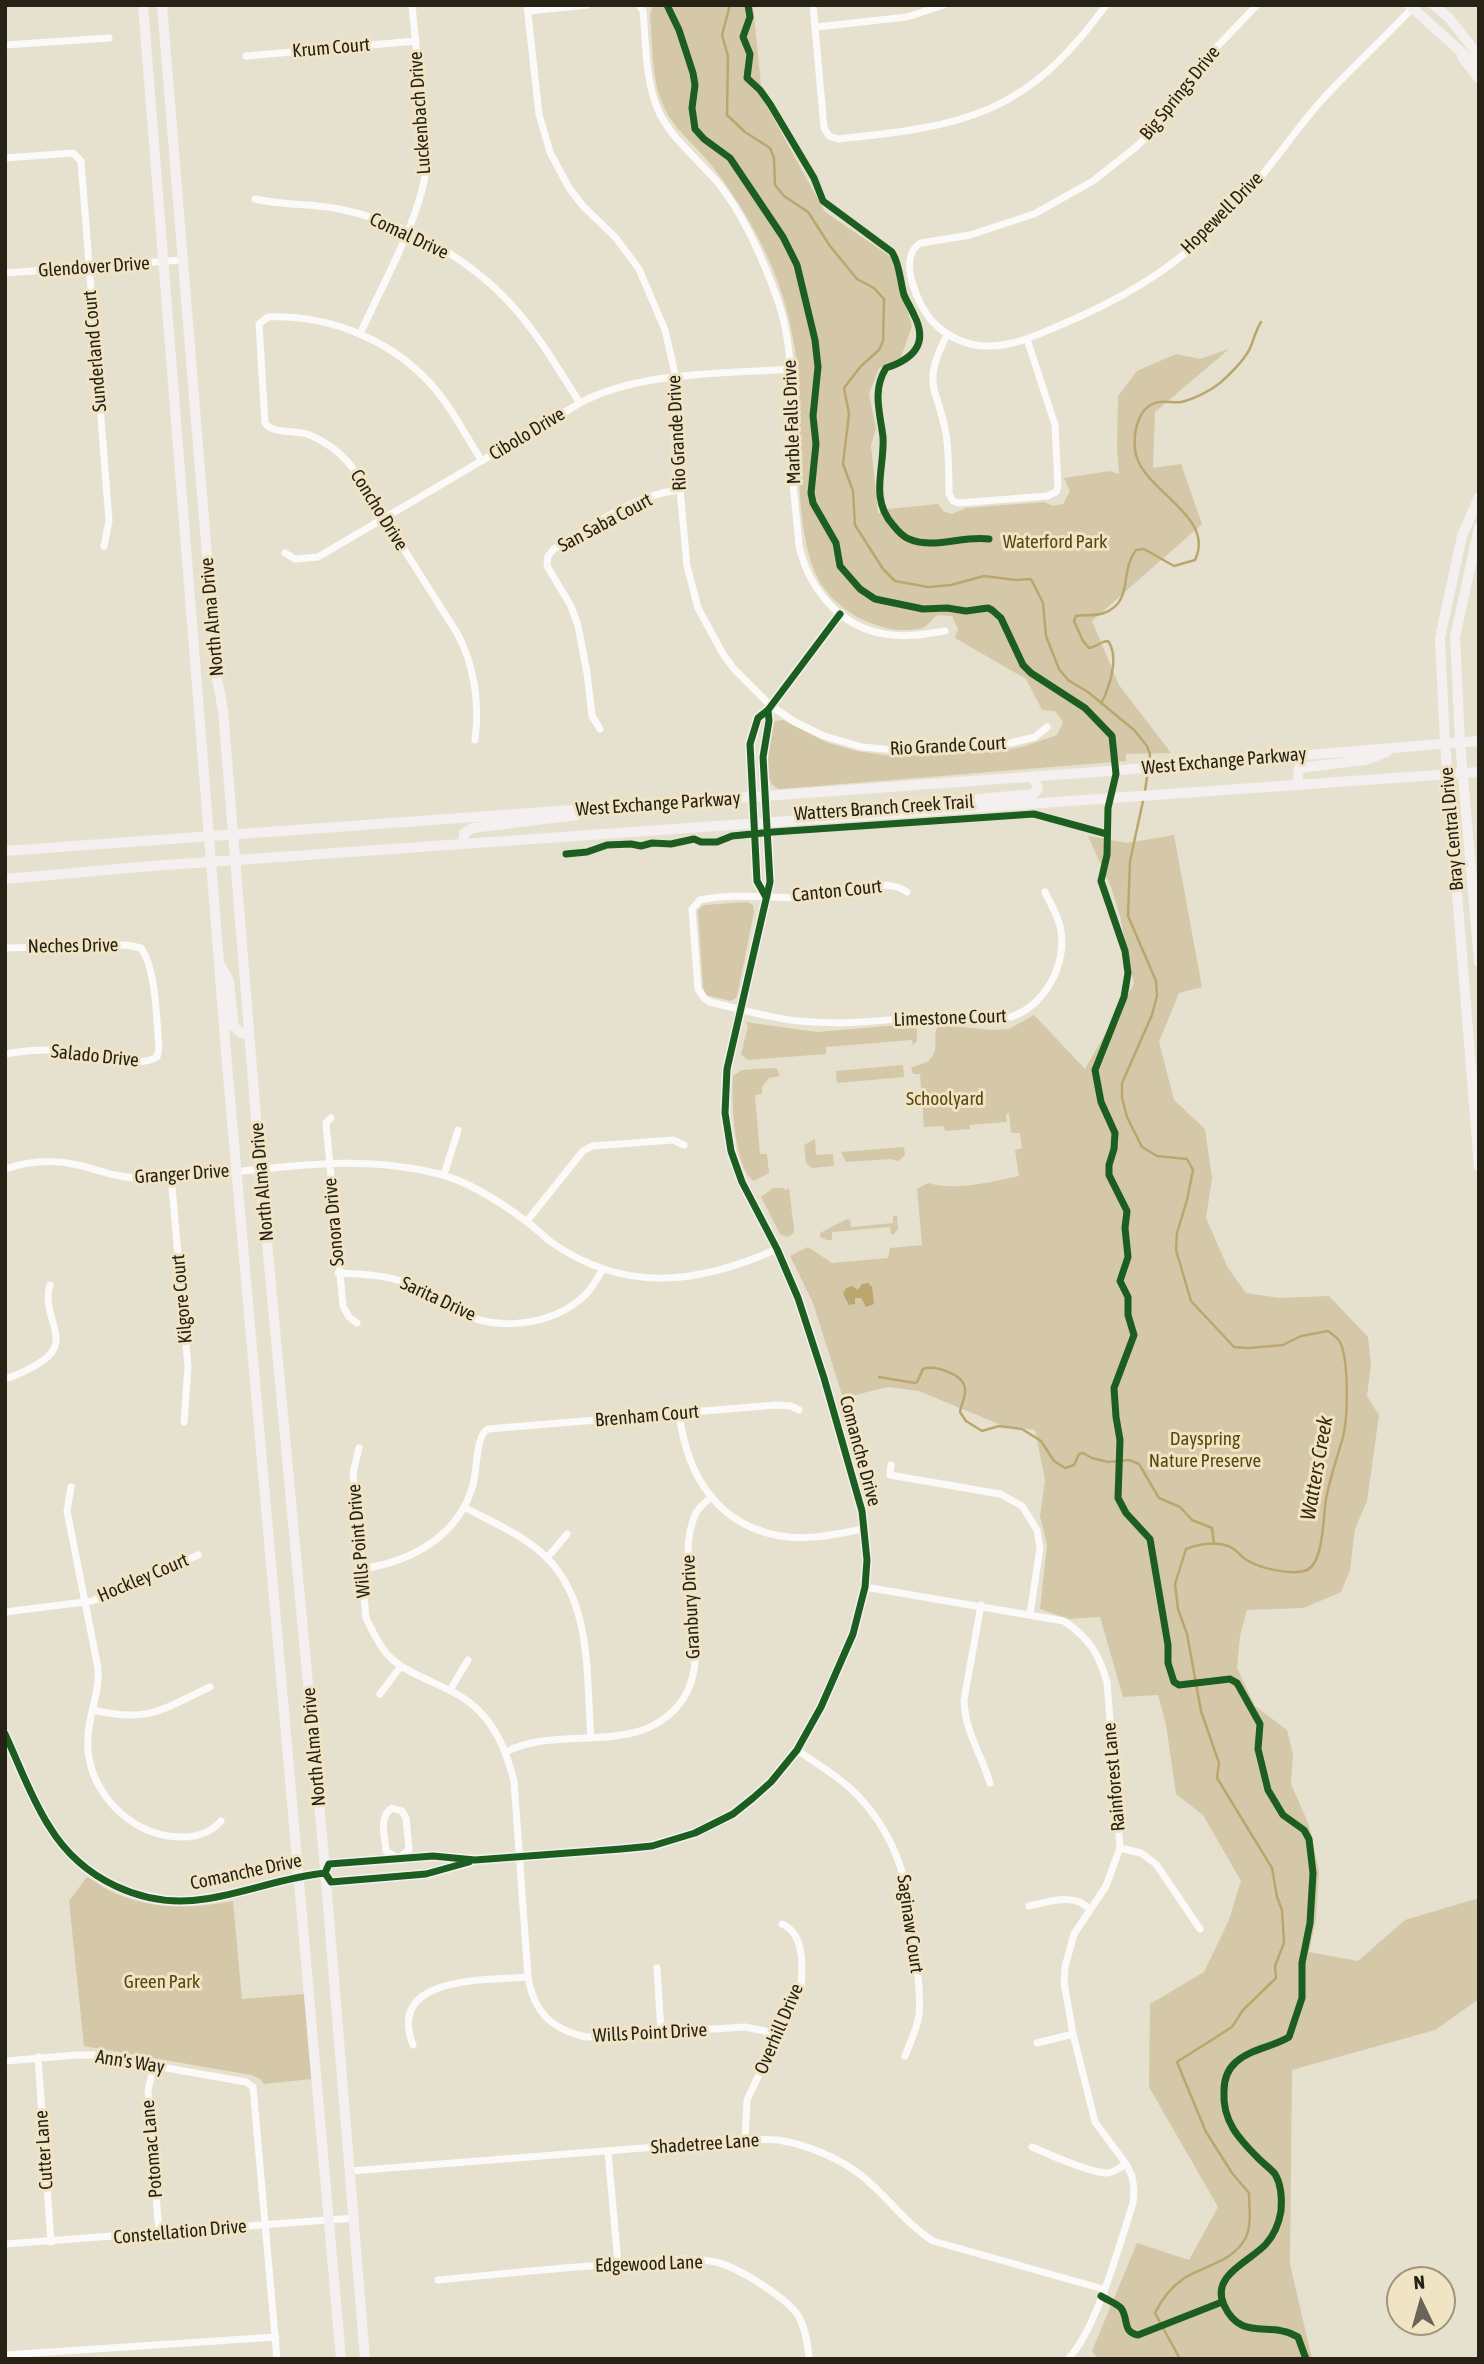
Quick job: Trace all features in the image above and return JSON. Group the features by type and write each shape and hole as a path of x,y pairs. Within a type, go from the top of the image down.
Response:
{"main road":[{"name":"North Alma Drive","path":"143,5 236,1170 341,2359"},
{"name":"North Alma Drive","path":"162,5 218,686 223,710 260,1167 325,1873 365,2359"},
{"path":"1434,5 1477,51"},
{"path":"1412,6 1479,68"},
{"path":"1459,52 1479,79"},
{"name":"Bray Central Drive","path":"1479,496 1462,536 1440,638 1445,743 1479,1167"},
{"name":"Bray Central Drive","path":"1479,527 1455,637 1460,742 1479,962"},
{"name":"Comanche Drive","path":"766,897 757,881 749,758 752,733 758,718 770,708 840,614"},
{"path":"193,638 214,636"},
{"name":"Comanche Drive","path":"325,1873 329,1864 433,1856 475,1860 652,1846 695,1833 733,1814 771,1782 797,1749 821,1707 853,1634 865,1587 867,1560 862,1511 798,1298 742,1182 728,1135 725,1091 727,1069 771,882 763,748 770,708"},
{"name":"West Exchange Parkway","path":"5,851 1096,772 1479,741"},
{"path":"1297,785 1299,768 1364,760 1399,747"},
{"name":"West Exchange Parkway","path":"5,879 1479,772"},
{"path":"914,813 937,803 1033,794 1038,789 1033,776"},
{"path":"464,844 464,833 473,828 567,818 608,808"},
{"path":"219,963 229,982 234,1027 241,1033 249,1033"},
{"name":"Comanche Drive","path":"5,1734 47,1824 60,1843 76,1859 115,1886 150,1898 191,1901 237,1892 298,1875 325,1873"},
{"path":"399,1859 401,1877"},
{"name":"Comanche Drive","path":"325,1873 331,1882 401,1877 446,1870 475,1860"}],"street":[{"name":"Luckenbach Drive","path":"360,334 423,190 427,161 412,5"},
{"path":"528,8 587,5"},
{"name":"Marble Falls Drive","path":"639,5 643,11 651,88 659,113 676,138 701,162 721,187 753,242 777,299 792,369 791,441 799,546 803,562 816,586 840,614"},
{"path":"813,5 824,128 829,136 838,139 946,125 987,111 1032,85 1055,66 1106,5"},
{"path":"816,27 907,17 933,11 944,5"},
{"name":"Big Springs Drive","path":"947,335 927,316 918,301 911,281 911,255 915,247 921,243 970,235 1034,214 1093,181 1135,148 1165,118 1212,52 1256,5"},
{"name":"Hopewell Drive","path":"947,335 969,344 991,346 1027,339 1095,311 1147,281 1202,239 1247,194 1311,112 1412,6"},
{"name":"Rio Grande Drive","path":"528,8 539,114 550,152 569,188 583,206 616,238 639,270 666,330 676,378 676,445 687,566 698,608 723,654 770,708"},
{"path":"5,46 109,38"},
{"name":"Krum Court","path":"246,56 416,41"},
{"name":"Sunderland Court","path":"5,158 74,153 81,161 109,521 104,546"},
{"name":"Comal Drive","path":"255,199 274,204 344,210 407,231 442,249 464,263 504,297 537,337 579,403"},
{"name":"Glendover Drive","path":"5,273 182,260"},
{"name":"Concho Drive","path":"360,334 332,324 296,317 268,317 261,321 258,328 264,419 267,426 274,430 309,435 338,452 352,467 467,653 473,677 477,727 475,740"},
{"path":"360,334 397,354 429,382 482,461"},
{"path":"947,335 936,358 932,375 933,392 946,434 949,494 953,501 959,503 1047,496 1056,492 1058,483 1055,425 1027,339"},
{"name":"Cibolo Drive","path":"285,553 295,559 318,557 595,395 630,383 792,369"},
{"name":"San Saba Court","path":"600,729 592,716 578,626 571,606 547,566 548,556 554,549 629,505 652,495 679,491"},
{"path":"840,614 855,624 885,635 945,631"},
{"name":"Rio Grande Court","path":"770,708 824,736 862,747 888,750 1010,743 1035,737 1047,727"},
{"name":"Canton Court","path":"766,897 832,895 862,888 895,885 907,892"},
{"name":"Limestone Court","path":"766,897 704,899 696,902 692,909 698,989 710,1002 775,1018 818,1023 957,1014 993,1019 1014,1016 1029,1008 1044,994 1060,958 1060,926 1045,892"},
{"name":"Neches Drive","path":"5,948 127,945 141,948"},
{"name":"Salado Drive","path":"5,1054 60,1050 128,1060 148,1061 157,1057 159,1047 154,996 147,961 141,948"},
{"name":"Sonora Drive","path":"331,1118 326,1123 338,1273 343,1306 349,1317 357,1323"},
{"path":"443,1175 458,1130"},
{"path":"527,1222 583,1151 592,1146 673,1140 684,1145"},
{"name":"Granger Drive","path":"5,1169 52,1161 119,1177 171,1176 328,1162 400,1165 443,1175 496,1201 551,1242 603,1269 659,1280 695,1276 777,1250"},
{"name":"Kilgore Court","path":"171,1176 188,1367 184,1422"},
{"name":"Sarita Drive","path":"338,1273 371,1274 404,1282 430,1291 459,1312 474,1318 516,1323 548,1317 568,1308 586,1295 603,1269"},
{"path":"5,1379 31,1368 56,1348 57,1339 47,1303 50,1285"},
{"name":"Brenham Court","path":"464,1507 478,1466 483,1431 776,1405 791,1406 799,1410"},
{"path":"679,1413 683,1443 690,1464 710,1497 729,1514 751,1527 774,1535 800,1538 864,1529"},
{"name":"Wills Point Drive","path":"359,1448 353,1473 366,1618 376,1639 401,1666 450,1690 482,1714 506,1752 514,1781 528,1977 532,1998 538,2008 554,2025 566,2031 597,2038 745,2027 765,2031 778,2038"},
{"path":"891,1465 890,1475 1000,1494 1022,1506 1037,1530 1040,1548 1030,1614"},
{"path":"71,1487 67,1511 98,1668 98,1689 87,1743 91,1768 104,1796 123,1815 151,1832 184,1837 206,1834 221,1821"},
{"name":"Granbury Drive","path":"506,1752 527,1744 625,1735 646,1730 664,1720 682,1701 691,1683 695,1663 688,1549 690,1530 698,1510 710,1497"},
{"path":"362,1569 387,1565 413,1555 431,1544 450,1526 464,1507 528,1542 547,1558 568,1586 577,1606 583,1634 591,1738"},
{"path":"547,1558 568,1534"},
{"name":"Hockley Court","path":"5,1612 86,1602 109,1595 198,1555"},
{"name":"Rainforest Lane","path":"865,1587 1064,1621 1078,1630 1100,1658 1107,1682 1120,1848 1106,1886 1074,1934 1064,1982 1073,2034 1095,2122 1126,2164 1134,2189 1133,2203 1094,2316 1073,2357"},
{"path":"981,1605 964,1700 969,1733 983,1760 990,1783"},
{"path":"450,1690 468,1660"},
{"path":"380,1694 401,1666"},
{"path":"93,1710 122,1716 146,1715 210,1687"},
{"name":"Saginaw Court","path":"797,1749 860,1798 887,1834 903,1868 912,1917 920,1998 918,2019 905,2056"},
{"path":"392,1808 402,1811 406,1818 409,1849 399,1859 386,1851 383,1820 386,1812 392,1808"},
{"path":"1120,1848 1141,1853 1156,1864 1200,1929"},
{"path":"1029,1906 1070,1900 1085,1904 1089,1909"},
{"name":"Overhill Drive","path":"745,2140 747,2100 801,1986 797,1936 782,1924"},
{"path":"657,1968 661,2032"},
{"path":"414,2045 407,2029 412,2008 431,1990 453,1983 528,1977"},
{"path":"1037,2043 1073,2034"},
{"name":"Ann's Way","path":"5,2061 38,2057 93,2056 246,2082 253,2087 266,2225"},
{"name":"Cutter Lane","path":"38,2057 51,2242"},
{"name":"Potomac Lane","path":"153,2066 148,2090 159,2233"},
{"name":"Shadetree Lane","path":"351,2171 745,2140 778,2140 813,2150 846,2165 862,2176 915,2230 933,2241 1103,2290"},
{"path":"1032,2147 1057,2159 1105,2173 1116,2171 1126,2164"},
{"path":"608,2152 618,2263"},
{"name":"Constellation Drive","path":"5,2244 355,2218"},
{"path":"266,2225 277,2359"},
{"name":"Edgewood Lane","path":"438,2280 618,2263 696,2259 726,2265 739,2270 799,2316 807,2339 809,2359"},
{"path":"5,2355 276,2337"}],"green space":[{"name":"Waterford Park","path":"653,5 753,5 760,94 825,212 891,257 912,326 901,357 879,368 869,394 876,429 871,445 878,514 887,509 938,504 943,511 952,514 966,508 1044,502 1053,506 1063,504 1070,491 1064,478 1110,471 1119,474 1118,396 1137,371 1176,354 1200,359 1229,349 1155,412 1153,468 1181,464 1202,524 1092,621 1119,685 1171,753 1126,754 1126,761 780,789 773,785 769,779 767,759 775,721 783,720 828,743 896,757 1022,747 1057,735 1063,722 1055,711 1042,710 1026,679 955,638 958,629 952,616 938,615 922,628 909,630 881,627 843,607 824,588 814,569 802,520 798,380 795,348 786,307 773,269 746,215 712,166 675,125 660,98 653,63 650,15"},
{"path":"1174,835 1202,987 1179,993 1159,1042 1174,1100 1205,1129 1212,1178 1206,1218 1228,1268 1246,1293 1280,1298 1329,1296 1368,1337 1371,1365 1367,1396 1379,1415 1367,1501 1355,1529 1350,1570 1341,1592 1304,1608 1247,1610 1240,1636 1237,1668 1255,1706 1287,1730 1293,1754 1291,1784 1309,1825 1319,1871 1316,1919 1309,1952 1358,1961 1405,1920 1479,1898 1479,1999 1435,2030 1292,2070 1290,2264 1312,2359 1098,2359 1092,2351 1137,2243 1189,2260 1218,2207 1149,2087 1150,2004 1204,1972 1229,1920 1241,1881 1203,1815 1176,1794 1166,1725 1158,1695 1123,1697 1100,1617 1068,1619 1040,1609 1047,1545 1040,1516 1045,1480 1035,1430 1001,1425 919,1391 888,1387 843,1398 813,1303 790,1256 808,1247 832,1263 888,1258 890,1248 922,1245 917,1189 928,1183 962,1186 1019,1176 1015,1150 1022,1148 1020,1133 1011,1133 1009,1113 1006,1114 1007,1122 970,1125 970,1129 945,1131 944,1126 924,1127 920,1074 913,1074 911,1068 931,1058 938,1025 1009,1029 1034,1015 1085,1069 1134,984 1111,887 1088,836 1127,843"},
{"path":"747,902 753,905 754,912 737,997 731,1001 706,995 703,987 698,910 704,905"},
{"path":"745,1022 817,1032 912,1024 917,1030 917,1041 913,1045 912,1040 826,1047 826,1054 748,1060 741,1054 748,1026"},
{"path":"903,1065 904,1077 837,1083 836,1071"},
{"path":"777,1069 780,1076 769,1078 762,1087 762,1094 755,1095 760,1154 767,1154 769,1173 754,1181 747,1174 738,1148 733,1116 733,1076 742,1070"},
{"path":"815,1139 816,1155 833,1154 834,1166 812,1168 806,1163 804,1145"},
{"path":"904,1147 905,1155 898,1161 891,1159 846,1162 841,1152"},
{"path":"773,1188 789,1188 794,1233 787,1237 780,1234 761,1197"},
{"path":"893,1216 897,1216 898,1229 893,1235 890,1227 832,1232 832,1240 820,1237 820,1233 847,1219 850,1220 851,1227 893,1223"},
{"name":"Green Park","path":"87,1877 110,1891 155,1905 186,1906 233,1901 242,1999 305,1994 313,2079 264,2084 251,2075 84,2046 69,1901"}],"shaded area":[{"path":"869,1283 872,1286 874,1304 866,1307 861,1298 855,1298 855,1304 849,1305 843,1294 846,1288 852,1286 858,1290 862,1284"}],"waterway":[{"name":"Watters Creek","path":"730,5 722,35 728,56 727,115 745,132 770,148 774,158 775,185 784,196 808,212 830,246 857,279 874,288 884,299 883,341 879,350 861,366 844,388 849,414 843,464 853,491 855,525 883,569 895,581 928,587 951,585 984,576 1031,579 1043,603 1046,636 1059,669 1068,680 1088,692 1134,730 1147,746 1149,763"},
{"path":"1101,704 1112,672 1113,655 1108,641 1089,648 1074,621 1076,616 1104,613 1119,602 1136,550 1144,549 1174,566 1195,560 1199,544 1195,529 1186,515 1139,464 1135,449 1136,427 1142,413 1153,404 1186,401 1220,383 1245,356 1261,322"},
{"name":"Watters Creek","path":"1145,791 1148,770"},
{"name":"Watters Creek","path":"1143,801 1130,861 1128,916 1156,981 1157,996 1152,1015 1122,1083 1122,1098 1127,1117 1142,1147 1157,1156 1187,1159 1193,1170 1177,1233 1176,1250 1191,1301 1234,1347 1283,1345 1301,1336 1328,1331 1339,1341 1343,1350 1347,1389 1343,1437 1328,1491 1320,1549 1313,1565 1301,1572 1275,1570 1245,1559 1231,1547 1207,1544 1186,1549 1175,1584 1201,1711 1219,1763 1217,1778 1272,1868 1282,1910 1284,1943 1275,1966 1276,1978 1243,2010 1232,2027 1177,2062 1206,2132 1232,2173 1249,2193 1250,2215 1246,2237 1234,2253 1178,2282 1155,2313 1180,2359"},
{"path":"879,1377 915,1383 923,1369 934,1368 948,1372 960,1379 965,1389 960,1412 966,1421 982,1431 999,1426 1022,1429 1041,1441 1054,1461 1065,1468 1074,1465 1079,1454 1083,1453 1108,1462 1129,1460 1139,1464 1159,1498 1180,1507 1192,1520 1212,1528 1214,1544"}],"cycle path":[{"path":"667,5 679,30 693,73 695,85 692,108 695,129 730,158 783,237 797,265 815,340 818,367 813,416 816,444 811,493 813,503 836,543 840,566 860,589 875,599 923,609 992,610 1001,618 1023,665 1085,708 1112,736 1116,774 1108,808 1107,855 1101,881 1125,951 1128,973 1124,997 1095,1070 1101,1102 1115,1133 1109,1175 1127,1211 1125,1228 1128,1257 1120,1281 1128,1297 1128,1315 1134,1335 1114,1388 1120,1440 1118,1498 1126,1513 1150,1539 1168,1645 1168,1663 1174,1682 1179,1685 1230,1679 1237,1683 1260,1724 1258,1749 1268,1790 1283,1815 1304,1830 1309,1839 1313,1873 1310,1923 1302,1963 1302,1998 1289,2037 1242,2058 1229,2071 1224,2087 1224,2102 1233,2129 1277,2178 1281,2192 1281,2211 1276,2229 1269,2240 1227,2277 1221,2294 1231,2317 1239,2324 1288,2332 1298,2337 1306,2359"},
{"path":"748,5 750,17 743,37 750,54 747,78 770,104 814,178 823,201 892,252 904,295 918,325 920,334 916,349 904,360 886,368 879,385 878,402 883,437 880,493 886,515 902,535 919,542 989,539"},
{"path":"766,897 757,881 750,744 758,718 768,710 840,614"},
{"path":"325,1873 329,1864 433,1856 475,1860 621,1849 652,1846 695,1833 733,1814 753,1798 771,1782 797,1750 821,1707 853,1634 865,1587 867,1560 862,1511 798,1298 777,1249 742,1182 731,1151 725,1113 727,1069 770,882 763,757 769,721 768,710"},
{"name":"Watters Branch Creek Trail","path":"566,854 587,852 607,845 671,844 694,839 717,842 732,836 773,832 1034,814 1107,834"},
{"path":"5,1734 36,1804 62,1845 96,1875 116,1886 137,1894 182,1901 205,1899 325,1873"},
{"path":"325,1873 331,1882 426,1874 469,1862"},
{"path":"1101,2296 1121,2308 1128,2328 1138,2335 1222,2302"}],"park label":[{"name":"Schoolyard","path":"945,1099"},
{"name":"Dayspring Nature Preserve","path":"1205,1450"}]}
